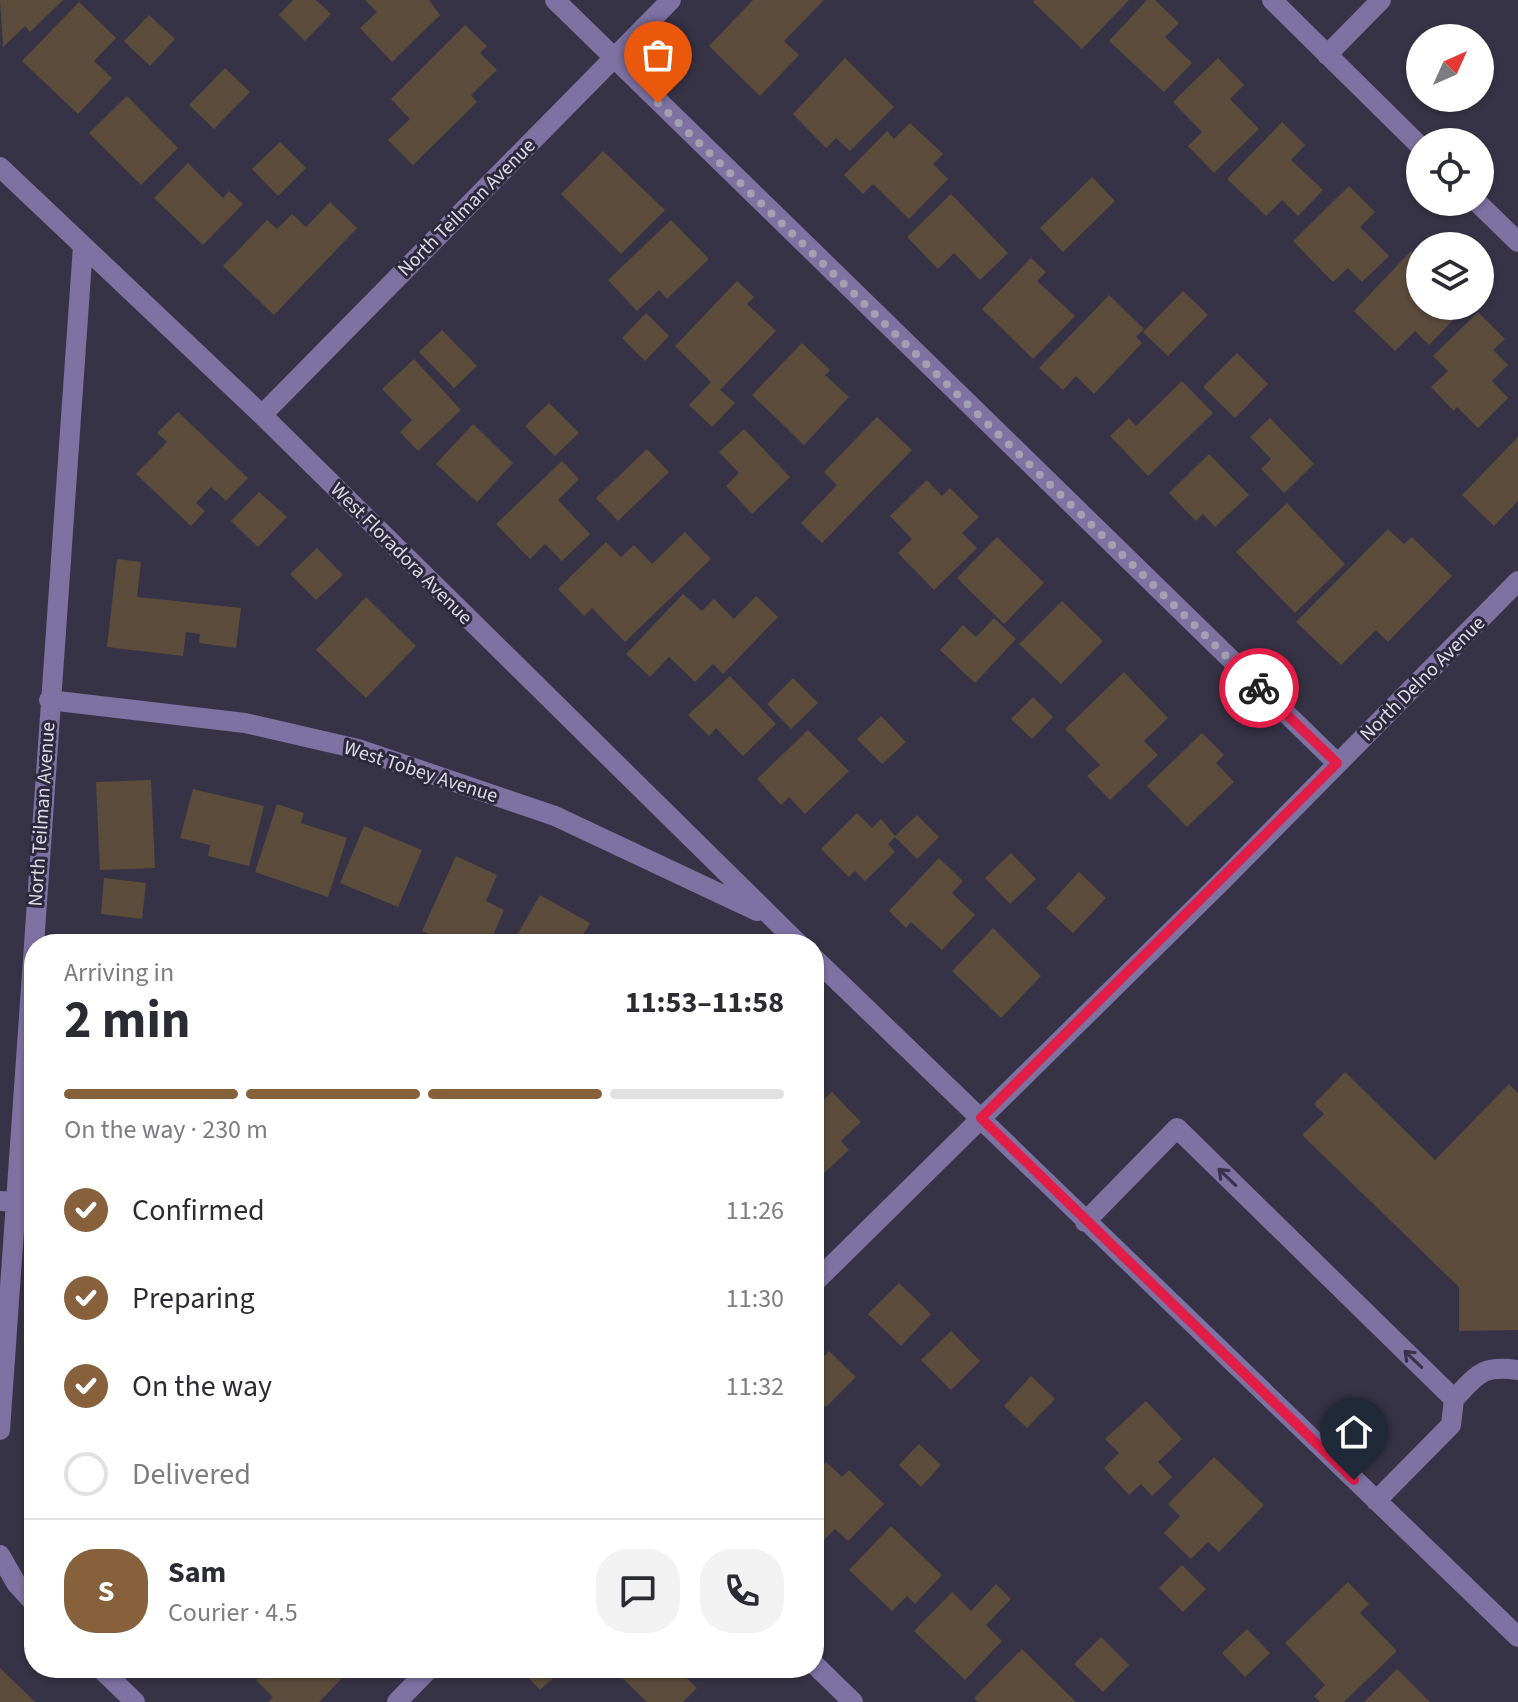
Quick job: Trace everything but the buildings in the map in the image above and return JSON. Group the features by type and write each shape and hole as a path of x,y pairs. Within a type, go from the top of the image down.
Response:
{"street":[{"path":"555,0 1337,763"},
{"name":"North Teilman Avenue","path":"262,415 671,0"},
{"path":"1272,0 1406,132"},
{"path":"1327,55 1381,0"},
{"name":"West Floradora Avenue","path":"0,167 262,415 789,934"},
{"path":"1494,214 1514,229"},
{"name":"North Teilman Avenue","path":"34,934 83,246"},
{"name":"North Delno Avenue","path":"824,1273 1518,581"},
{"name":"West Tobey Avenue","path":"49,700 245,723 358,749 555,816 772,918"},
{"path":"824,968 1518,1637"},
{"name":"North Teilman Avenue","path":"0,1430 24,1080"},
{"path":"1085,1222 1177,1128 1454,1399"},
{"path":"1376,1501 1451,1425 1454,1399 1476,1375 1492,1366 1518,1370"},
{"path":"0,1557 24,1589"},
{"path":"824,1674 853,1702"},
{"path":"110,1678 135,1702"},
{"path":"397,1702 420,1678"}],"way so far":[{"path":"658,103 1259,688"}],"route":[{"path":"1259,688 1337,763 981,1118 1354,1480"}]}
